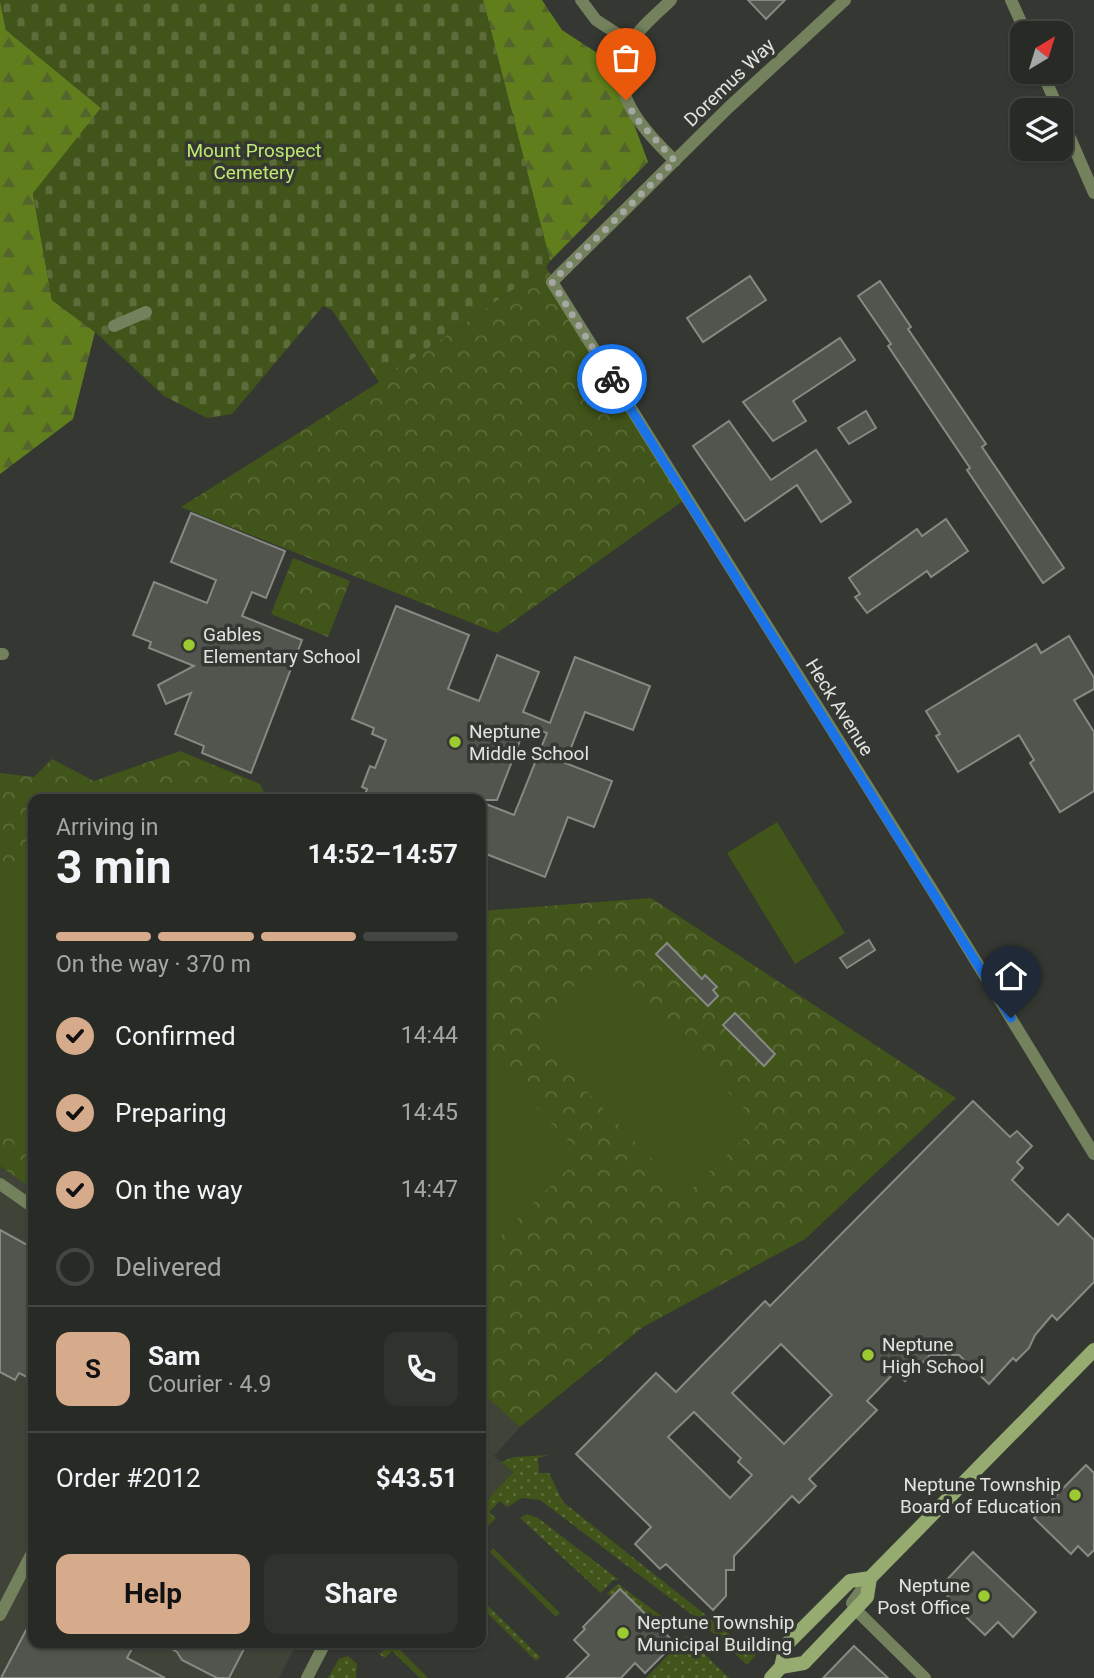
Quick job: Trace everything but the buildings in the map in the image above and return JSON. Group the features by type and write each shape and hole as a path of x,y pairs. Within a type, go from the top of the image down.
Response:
{"street":[{"path":"581,0 596,20 630,42"},
{"path":"671,0 630,42 622,71 626,100 635,117 675,161"},
{"name":"Doremus Way","path":"552,282 845,0"},
{"path":"1012,0 1021,21"},
{"path":"1073,144 1094,193"},
{"name":"Heck Avenue","path":"552,282 1094,1154"},
{"path":"114,326 146,312"},
{"path":"0,1184 28,1204"},
{"path":"776,1673 804,1663 867,1597 870,1578 1094,1350"},
{"path":"0,1615 28,1561"},
{"path":"776,1673 786,1645 850,1581 870,1578"},
{"path":"856,1610 925,1678"},
{"path":"307,1678 322,1648"}],"shaded area":[{"path":"0,1166 28,1186 28,1648 294,1648 279,1678 0,1678"},
{"path":"486,1396 520,1427 494,1456 513,1472 486,1502"}],"green space":[{"name":"Mount Prospect Cemetery","path":"0,0 483,0 550,261 546,267 379,382 332,310 323,306 232,414 207,418 164,396 95,332 52,300 33,193 101,108 6,30"},
{"path":"483,0 542,0 562,30 611,62 648,162 550,261"},
{"path":"0,1 6,30 101,108 33,194 52,300 95,332 73,419 0,474"},
{"path":"546,267 687,498 497,633 181,507 379,382"},
{"path":"293,558 350,581 328,637 271,614"},
{"path":"180,751 260,784 265,794 28,794 28,1186 0,1166 0,773 34,777 52,759 94,781"},
{"path":"777,822 845,933 795,964 727,853"},
{"path":"17,865 28,873 28,1147 0,1115 0,894"},
{"path":"651,898 956,1098 805,1239 643,1327 520,1427 486,1396 486,911"},
{"path":"601,960 759,1124 686,1194 528,1031"},
{"path":"486,1056 582,1155 486,1250"},
{"path":"549,1455 538,1458 539,1473 549,1473 563,1502 756,1655 747,1665 699,1620 540,1500 522,1498 507,1507 500,1501 489,1512 496,1518 486,1528 486,1502 513,1472 501,1462 514,1457"},
{"path":"527,1514 538,1518 619,1580 613,1580 601,1593 520,1518"},
{"path":"493,1548 560,1613 556,1617 490,1552"},
{"path":"618,1584 667,1620 660,1628 607,1593"},
{"path":"486,1604 540,1657 536,1661 486,1612"},
{"path":"686,1636 729,1678 646,1678"},
{"path":"387,1648 398,1648 428,1678 420,1678 392,1651 385,1658 379,1654"},
{"path":"348,1656 357,1664 356,1678 328,1678 339,1659"}],"way so far":[{"path":"612,379 552,282 675,161 651,137 626,100"}],"place":[{"name":"Gables Elementary School","path":"189,645"},
{"name":"Neptune Middle School","path":"455,742"},
{"name":"Neptune High School","path":"868,1355"},
{"name":"Neptune Township Board of Education","path":"1075,1495"},
{"name":"Neptune Post Office","path":"984,1596"},
{"name":"Neptune Township Municipal Building","path":"623,1633"}],"route":[{"path":"612,379 1011,1018"}]}
